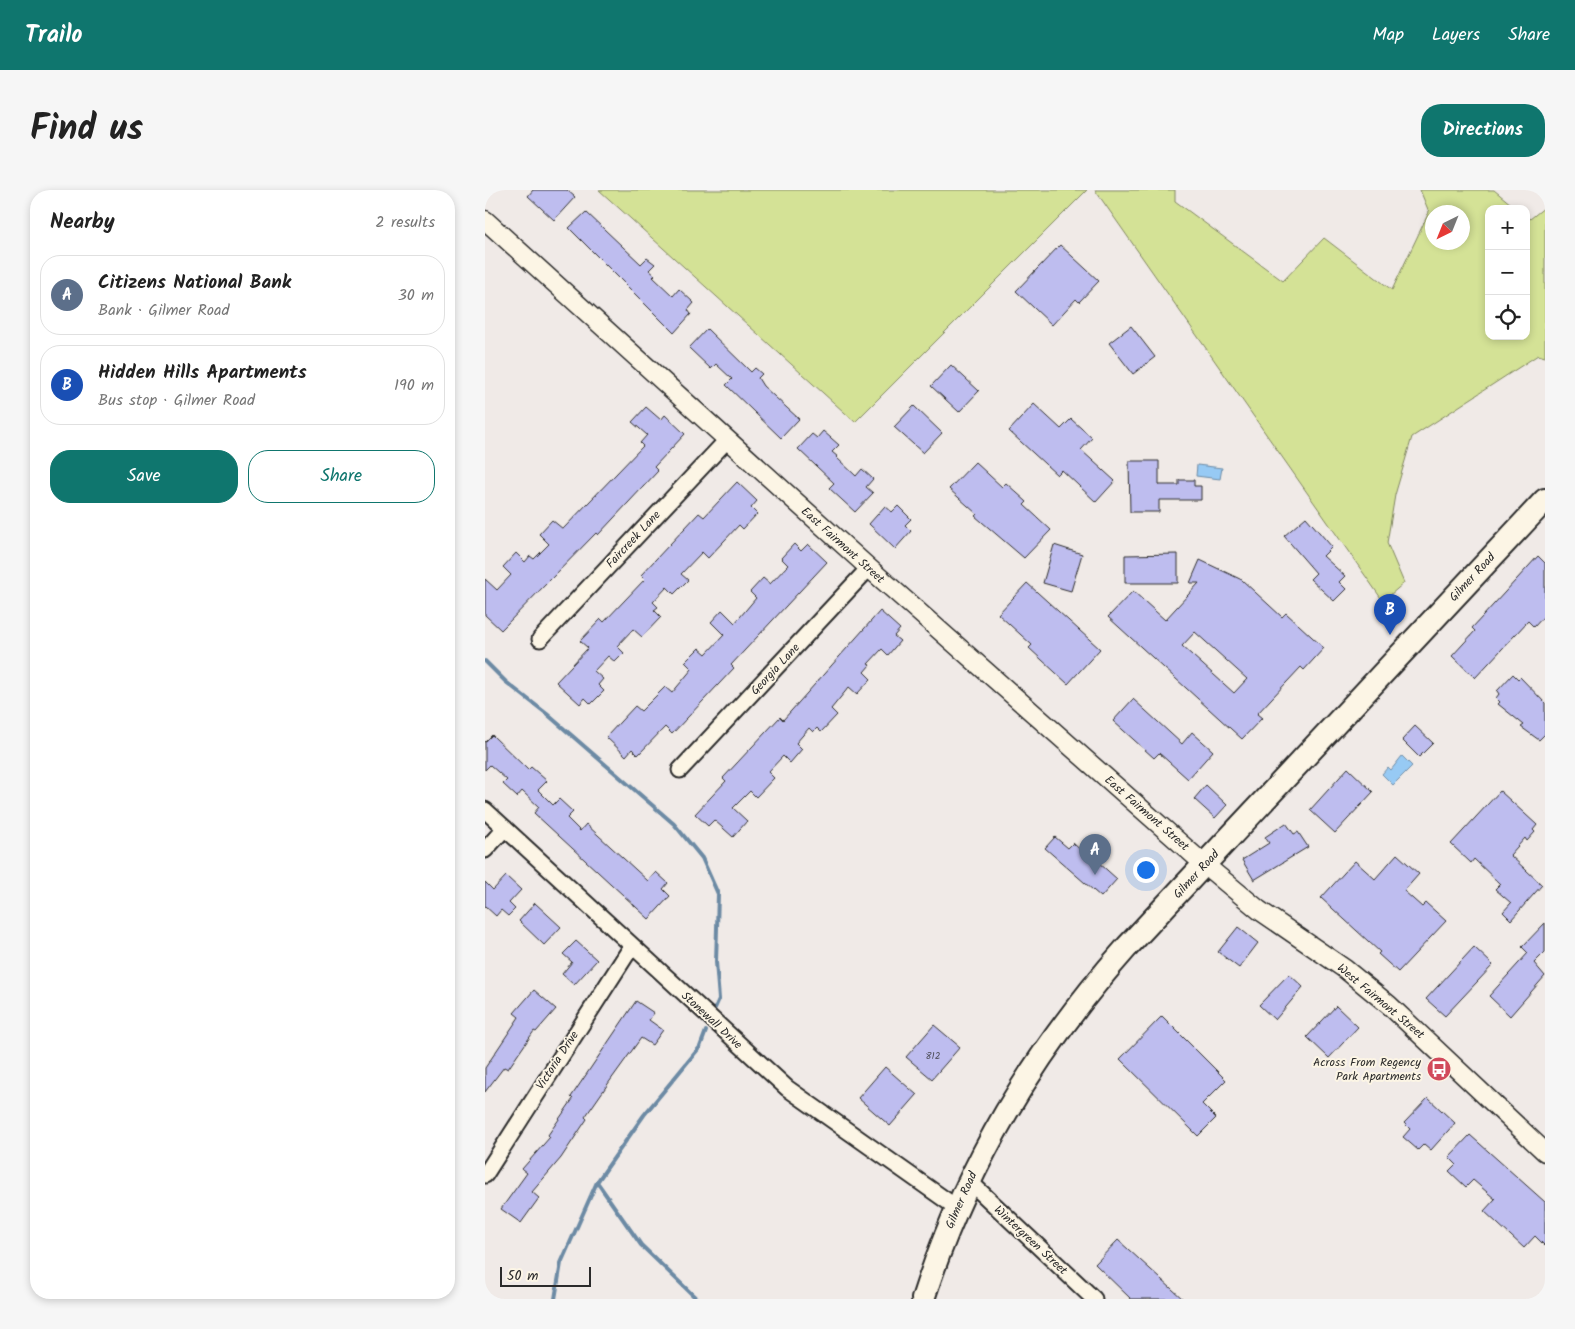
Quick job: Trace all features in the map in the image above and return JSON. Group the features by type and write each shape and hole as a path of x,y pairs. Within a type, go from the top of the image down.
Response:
{"main road":[{"name":"Gilmer Road","path":"923,1299 957,1208 990,1139 1021,1084 1067,1018 1096,982 1545,500"}],"street":[{"name":"East Fairmont Street","path":"485,220 869,568 1205,864"},
{"name":"Faircreek Lane","path":"540,639 727,440"},
{"name":"Georgia Lane","path":"680,770 869,568"},
{"name":"Stonewall Drive","path":"485,810 787,1088 957,1208"},
{"path":"485,850 505,828"},
{"name":"West Fairmont Street","path":"1205,864 1259,910 1370,989 1420,1033 1545,1152"},
{"name":"Victoria Drive","path":"485,1175 632,946"},
{"name":"Wintergreen Street","path":"969,1181 1094,1299"}],"green space":[{"path":"599,190 1087,190 855,422"},
{"path":"1095,190 1175,190 1175,201 1283,281 1324,238 1392,290 1425,220 1425,250 1470,250 1470,205 1426,205 1420,190 1494,190 1512,205 1485,205 1485,340 1530,340 1530,219 1545,207 1545,357 1538,355 1412,437 1395,495 1387,543 1404,583 1383,601"}],"water":[{"path":"1197,465 1222,468 1220,479 1196,476"},
{"path":"1402,756 1412,766 1393,785 1382,774 1388,767 1391,770"}],"building":[{"path":"533,190 567,190 575,197 554,220 528,196"},
{"path":"586,212 641,264 647,258 655,264 649,270 655,275 653,277 673,296 679,289 694,303 688,310 691,314 674,333 569,228"},
{"path":"1060,245 1099,281 1079,302 1076,299 1052,325 1016,291"},
{"path":"1131,326 1155,357 1133,374 1109,343"},
{"path":"707,329 751,372 755,368 762,374 758,378 763,386 799,419 781,438 726,385 732,379 716,364 711,369 689,348"},
{"path":"951,365 979,391 959,412 931,386"},
{"path":"1034,404 1061,429 1071,419 1092,438 1081,450 1115,481 1096,502 1062,470 1057,475 1009,431"},
{"path":"914,406 942,433 923,453 894,427"},
{"path":"646,407 661,420 665,415 685,434 654,467 658,471 598,535 596,533 501,630 485,615 485,579 497,590 511,575 503,567 516,553 525,562 530,556 534,559 549,544 539,534 552,520 563,529 643,446 640,443 647,435 632,422"},
{"path":"823,431 839,445 832,452 837,458 856,476 862,469 873,479 866,487 873,493 855,512 829,488 834,483 798,449 812,434 817,438"},
{"path":"1129,461 1159,461 1159,485 1179,485 1179,480 1194,480 1194,486 1201,486 1201,500 1159,500 1159,512 1130,512"},
{"path":"975,462 1002,487 1006,483 1027,502 1024,505 1051,530 1024,558 975,516 977,514 949,489"},
{"path":"737,482 757,501 751,508 757,514 743,529 739,525 708,558 702,552 681,574 688,580 674,594 667,587 653,602 658,607 654,610 661,617 642,637 633,629 617,646 624,653 615,662 608,656 594,671 603,679 598,685 604,691 591,704 585,698 580,704 556,682 588,648 580,641 601,619 604,622 645,579 641,575 699,513 704,517"},
{"path":"885,506 892,512 898,506 911,519 905,525 911,531 895,549 869,524"},
{"path":"1306,517 1332,547 1323,556 1345,576 1339,582 1346,589 1334,601 1310,579 1316,573 1284,536"},
{"path":"794,544 801,551 808,544 827,562 731,665 734,668 672,734 665,727 638,755 632,749 626,756 606,737 635,706 641,711 665,687 672,693 692,669 685,662 699,648 706,654 724,635 711,622 722,610 735,623 756,598 750,592 763,578 770,584 788,565 781,558"},
{"path":"1054,545 1082,554 1071,591 1043,583"},
{"path":"1178,554 1178,583 1125,583 1125,555"},
{"path":"1538,556 1545,563 1545,615 1534,627 1528,621 1475,678 1452,656 1475,631 1472,628"},
{"path":"1200,560 1242,580 1282,617 1286,613 1324,648 1304,670 1301,667 1257,714 1262,718 1242,739 1108,617 1133,591 1165,620 1199,583 1190,583","holes":["1195,632 1247,679 1234,693 1182,646"]},
{"path":"1027,583 1100,649 1068,684 1029,648 1032,645 998,614"},
{"path":"880,611 900,629 894,636 900,641 888,655 882,649 868,664 870,665 864,672 871,679 857,694 849,687 831,709 837,715 821,732 817,728 813,732 809,728 796,743 802,749 790,763 783,756 768,772 774,778 756,797 750,791 733,808 747,821 733,837 714,820 708,826 695,814 726,781 723,778 780,717 783,720"},
{"path":"1513,674 1518,679 1520,677 1545,703 1545,734 1539,740 1521,727 1524,725 1498,704 1500,702 1496,698 1499,694 1497,691"},
{"path":"1133,699 1182,744 1192,732 1213,751 1188,779 1159,753 1154,758 1113,721"},
{"path":"1415,726 1433,743 1419,757 1402,740"},
{"path":"492,735 528,770 531,767 547,781 538,790 553,805 559,799 573,812 567,818 580,831 586,824 648,881 656,872 668,883 663,889 670,896 649,919 534,813 539,807 522,791 517,797 503,784 507,780 490,765 485,770 485,742"},
{"path":"1348,768 1373,792 1335,833 1310,810"},
{"path":"1206,785 1227,805 1215,818 1194,799"},
{"path":"1500,791 1537,825 1533,830 1535,832 1527,841 1525,838 1510,855 1542,885 1511,920 1503,912 1511,903 1495,889 1500,884 1474,859 1471,863 1451,844"},
{"path":"1286,823 1294,834 1298,832 1308,847 1254,880 1242,860 1269,843 1265,837"},
{"path":"1055,837 1068,848 1073,843 1087,856 1097,846 1098,862 1117,879 1101,897 1045,848"},
{"path":"1397,854 1419,874 1404,891 1422,907 1426,903 1446,921 1398,972 1378,954 1380,952 1321,898 1355,861 1375,879"},
{"path":"506,876 521,890 509,903 515,909 508,916 501,910 496,916 485,906 485,882 493,890"},
{"path":"535,903 561,927 544,945 519,921"},
{"path":"1545,923 1545,952 1534,963 1545,976 1510,1016 1489,996 1528,953 1522,947"},
{"path":"1238,927 1258,943 1239,968 1218,952"},
{"path":"576,941 597,960 574,985 562,974 572,962 563,954"},
{"path":"1474,947 1493,965 1445,1016 1426,999"},
{"path":"1289,974 1303,987 1275,1020 1259,1005"},
{"path":"534,990 556,1009 536,1032 534,1031 508,1069 504,1067 485,1092 485,1068 519,1017 514,1013"},
{"path":"636,1001 654,1013 649,1020 663,1030 652,1045 641,1038 585,1117 587,1119 561,1158 532,1192 539,1198 521,1223 501,1209 527,1173 522,1169 550,1137 548,1135 573,1099 571,1097"},
{"path":"1336,1006 1358,1027 1329,1058 1307,1037"},
{"path":"1162,1016 1226,1080 1202,1104 1216,1118 1198,1136 1120,1059"},
{"path":"934,1025 960,1047 932,1079 906,1057"},
{"path":"885,1067 917,1095 890,1126 858,1098"},
{"path":"1428,1098 1455,1123 1431,1150 1424,1144 1418,1150 1403,1137 1410,1129 1404,1123"},
{"path":"1470,1135 1545,1202 1545,1246 1535,1236 1524,1248 1484,1211 1495,1199 1473,1180 1466,1187 1449,1171 1456,1164 1449,1157"},
{"path":"1118,1240 1183,1299 1131,1299 1095,1264"}],"waterway":[{"path":"485,661 506,682 547,714 674,824 702,858 718,894 716,962 719,999 715,1008"},
{"path":"555,1299 561,1263 597,1182 644,1115 700,1047 706,1031"},
{"path":"597,1182 641,1245 697,1299"}],"place":[{"name":"Hidden Hills Apartments","path":"1390,635"},
{"name":"Citizens National Bank","path":"1095,875"},
{"name":"Across From Regency Park Apartments","path":"1439,1069"}]}
